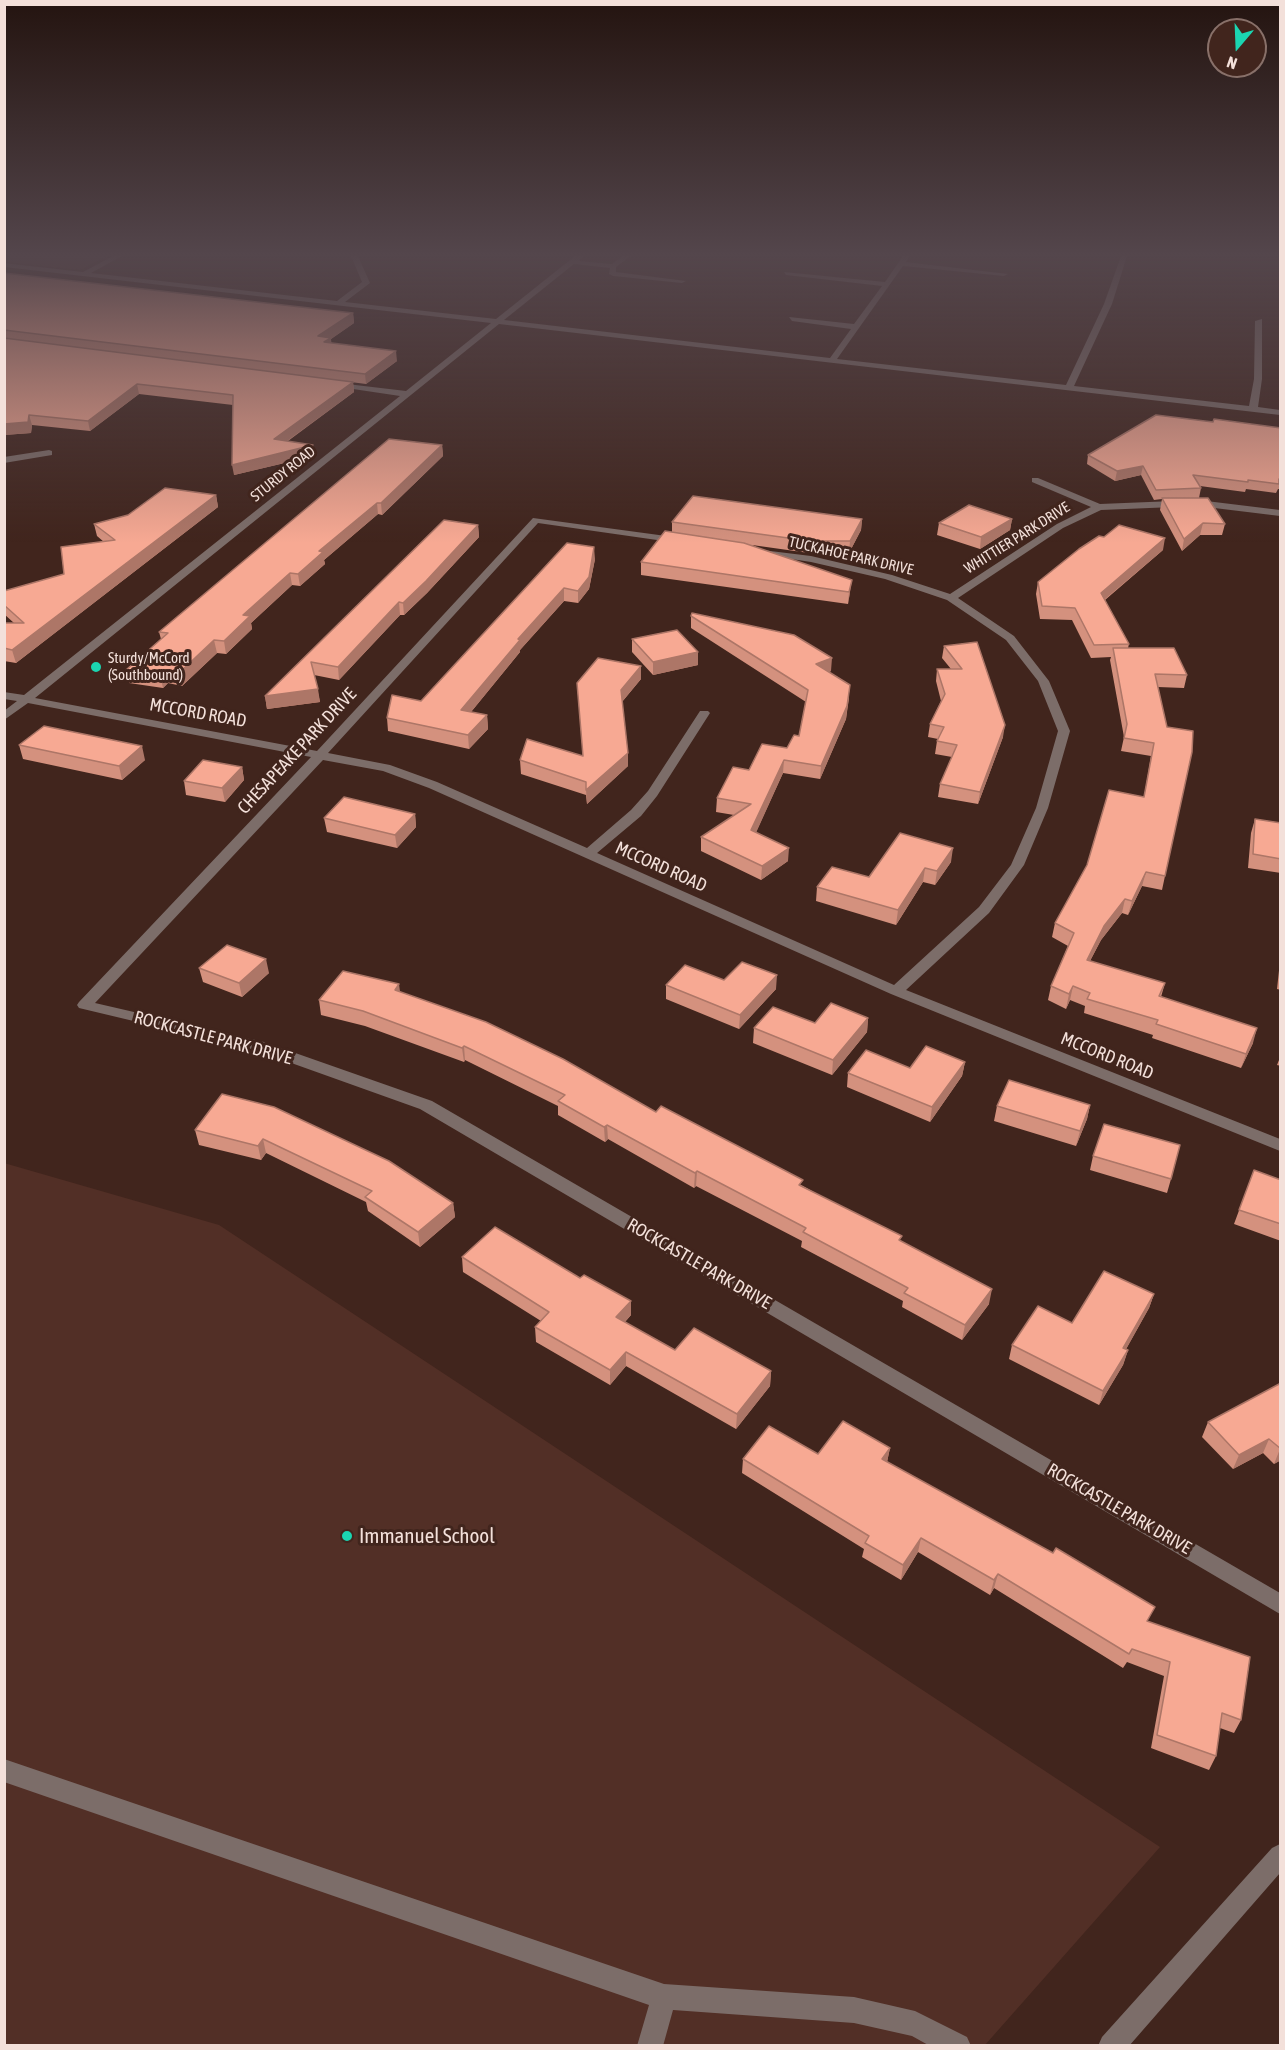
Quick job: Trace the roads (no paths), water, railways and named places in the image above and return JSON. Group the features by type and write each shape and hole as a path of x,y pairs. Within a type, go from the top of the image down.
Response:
{"street":[{"name":"STURDY ROAD","path":"4,717 462,352"},
{"path":"767,352 1281,412"},
{"path":"833,359 838,352"},
{"path":"1070,386 1086,352"},
{"path":"1253,409 1258,379 1258,352"},
{"path":"324,383 408,394"},
{"path":"4,460 49,453"},
{"path":"1035,480 1099,507"},
{"name":"WHITTIER PARK DRIVE","path":"951,598 1060,526 1099,507 1198,503 1281,513"},
{"name":"CHESAPEAKE PARK DRIVE","path":"84,1005 536,520 696,543"},
{"name":"TUCKAHOE PARK DRIVE","path":"742,549 811,559 888,577 951,598 1010,638 1043,681 1064,731 1042,808 1017,865 984,910 896,991"},
{"name":"MCCORD ROAD","path":"4,695 321,753 386,768 433,785 896,991 1281,1145"},
{"path":"588,854 636,813 653,792 704,713"},
{"name":"ROCKCASTLE PARK DRIVE","path":"84,1005 259,1046 426,1105 1281,1604"},
{"path":"4,1770 664,1997 854,2010 915,2024 958,2046"},
{"path":"1111,2046 1281,1856"},
{"path":"650,2046 664,1997"}],"place":[{"name":"Sturdy/McCord (Southbound)","path":"96,667"},
{"name":"Immanuel School","path":"347,1536"}]}
